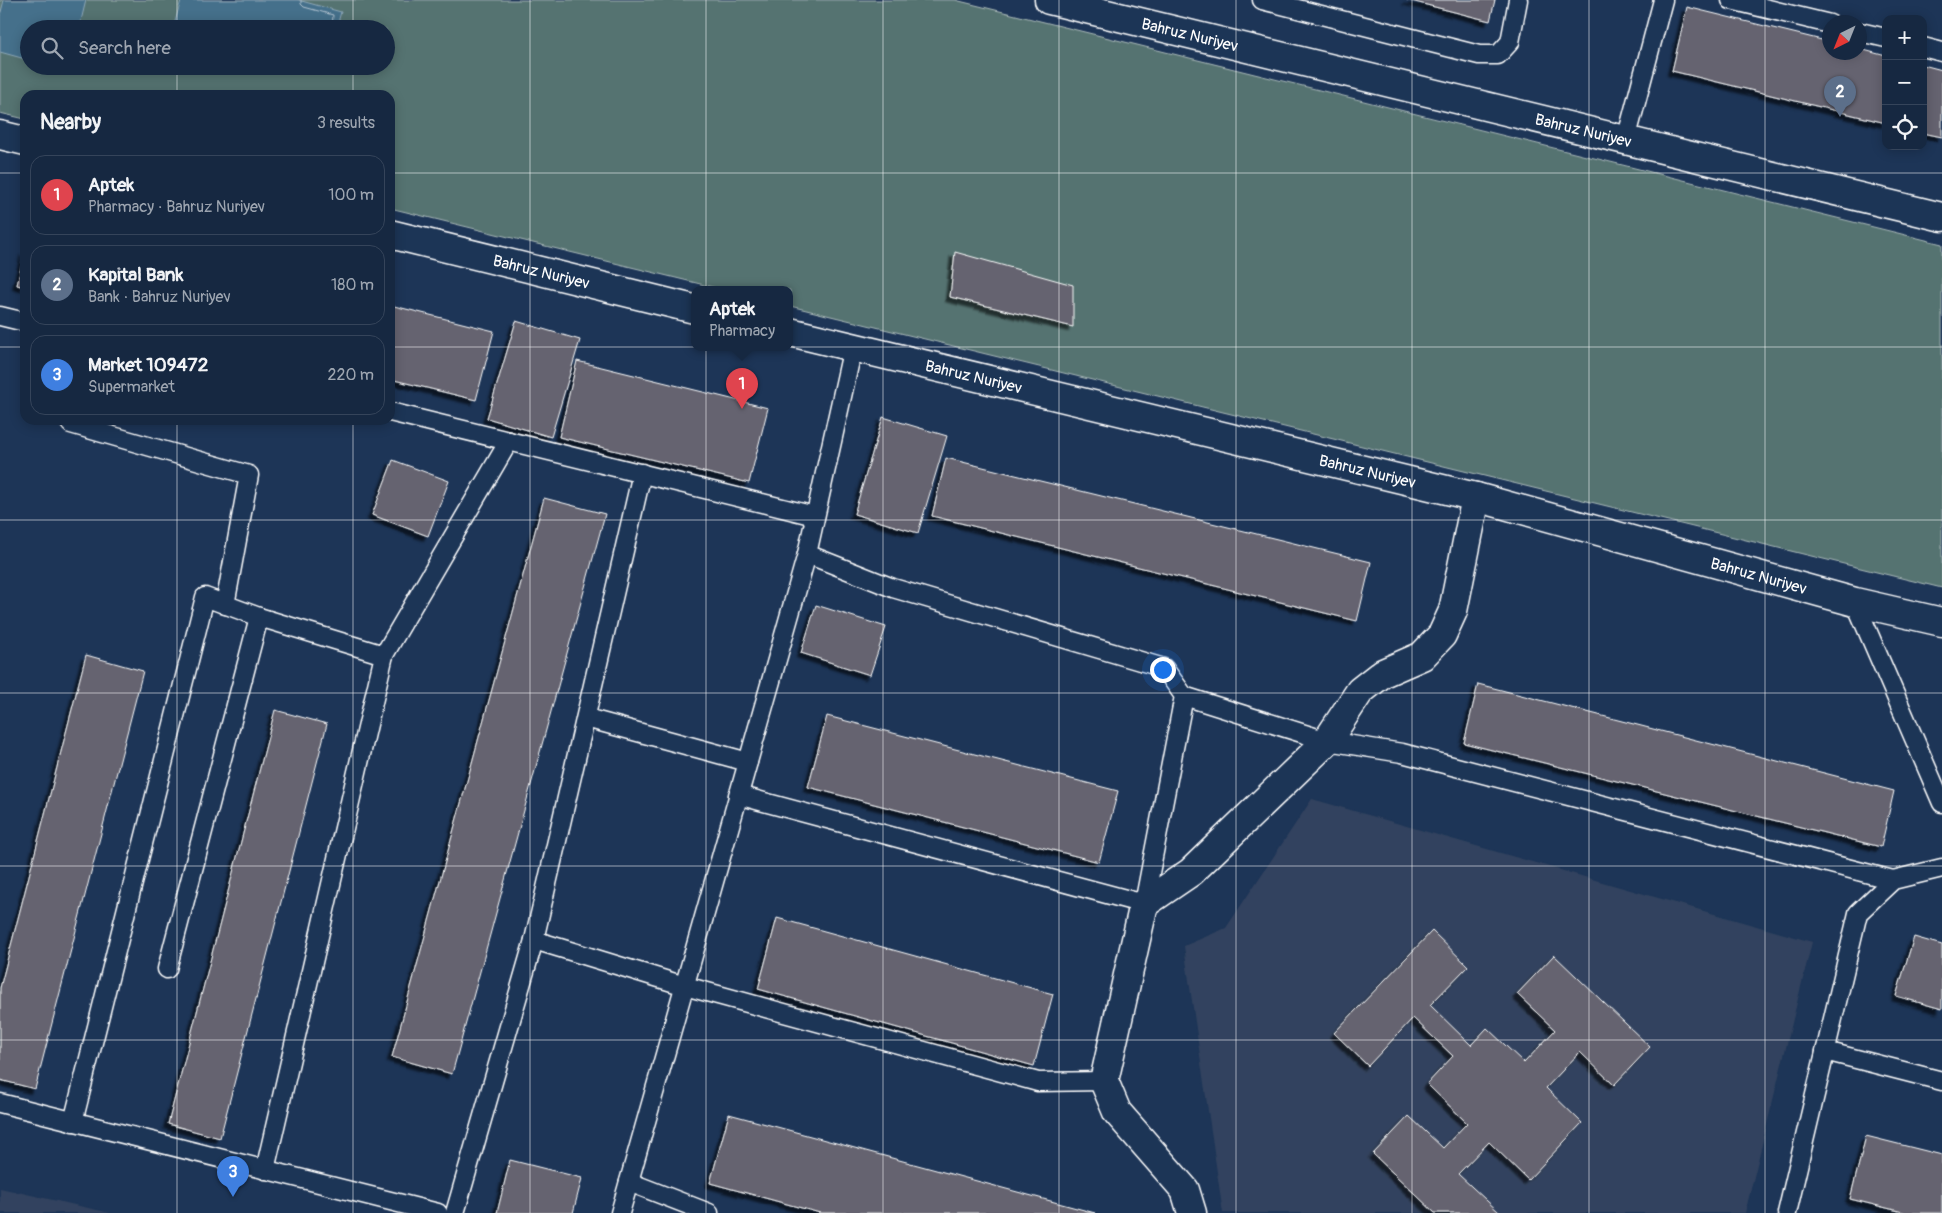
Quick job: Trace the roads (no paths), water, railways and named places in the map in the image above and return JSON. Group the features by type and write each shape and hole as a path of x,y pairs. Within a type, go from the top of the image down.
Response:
{"street":[{"name":"Bahruz Nuriyev","path":"1049,0 1942,217"},
{"path":"0,135 20,140"},
{"name":"Bahruz Nuriyev","path":"395,235 691,308"},
{"name":"Bahruz Nuriyev","path":"793,333 1476,497 1855,602 1942,622"},
{"path":"1192,1213 1186,1190 1117,1112 1104,1081 1144,904 1191,872 1327,741 1360,691 1383,672 1422,656 1442,635 1453,611 1476,497"}],"lane":[{"path":"1262,0 1479,55 1498,55 1510,42 1518,0"},
{"path":"1626,140 1664,0"},
{"path":"1730,0 1822,22"},
{"path":"1867,34 1882,37"},
{"path":"1927,48 1942,52"},
{"path":"0,316 20,321"},
{"path":"620,1213 807,554 853,347"},
{"path":"395,413 815,516"},
{"path":"74,425 249,475 225,605"},
{"path":"265,1170 384,655 509,441"},
{"path":"455,1213 534,940 642,473"},
{"path":"807,554 893,588 1164,668 1184,696 1327,741 1402,753 1893,880 1942,868"},
{"path":"73,1122 204,597 259,617 384,655"},
{"path":"1855,602 1942,803"},
{"path":"167,969 259,617"},
{"path":"738,795 1144,904 1184,696"},
{"path":"586,718 748,762"},
{"path":"1788,1213 1858,914 1893,880"},
{"path":"534,940 685,986 1038,1082 1104,1081"},
{"path":"1825,1051 1942,1081"},
{"path":"0,1103 438,1213"},
{"path":"629,1182 709,1213"}],"water":[{"path":"4,0 86,0 81,20 20,20 20,58 0,52 0,16"},
{"path":"181,0 298,0 341,12 339,20 175,20"}],"place":[{"name":"Kapital Bank","path":"1840,117"},
{"name":"Aptek","path":"742,409"},
{"name":"Market 109472","path":"233,1197"}]}
